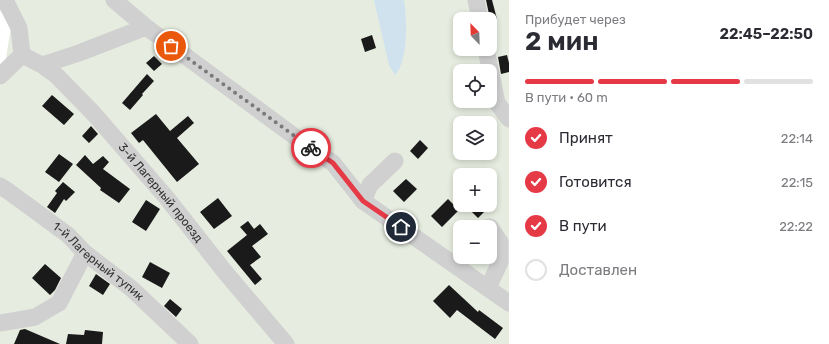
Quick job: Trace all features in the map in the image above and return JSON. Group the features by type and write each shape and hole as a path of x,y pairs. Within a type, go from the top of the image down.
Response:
{"street":[{"path":"0,76 22,55 18,28 5,0"},
{"path":"114,0 146,27 333,163 363,201 509,303"},
{"path":"476,0 479,12"},
{"path":"42,65 80,53 146,27"},
{"name":"3-й Лагерный проезд","path":"22,55 42,65 57,76 94,114 166,197 225,272 286,344"},
{"path":"487,56 497,103 509,119"},
{"path":"363,201 370,185 395,161"},
{"name":"1-й Лагерный тупик","path":"0,186 68,235 85,253 132,289 190,344"},
{"path":"488,288 500,262 500,242 497,238"},
{"path":"0,323 35,317 59,303 85,253"}],"shaded area":[{"path":"0,0 509,0 509,344 0,344 0,69 5,64 11,27 0,10"}],"water":[{"path":"374,0 404,0 406,16 406,43 403,60 395,75 389,65"}],"building":[{"path":"486,0 492,0 495,12 489,12"},
{"path":"372,35 376,48 365,52 361,39"},
{"path":"507,55 509,72 501,74 498,57"},
{"path":"154,56 162,64 154,71 146,63"},
{"path":"147,74 154,81 130,110 122,103"},
{"path":"52,95 74,114 64,125 42,106"},
{"path":"156,114 170,131 188,116 194,123 177,138 199,164 177,182 143,140 139,143 131,133"},
{"path":"91,126 98,134 89,143 82,136"},
{"path":"420,140 428,148 418,159 410,151"},
{"path":"59,154 73,164 59,182 45,172"},
{"path":"85,155 93,164 103,156 109,162 103,169 130,189 119,203 100,190 101,188 76,165"},
{"path":"406,179 417,189 404,202 393,191"},
{"path":"63,182 75,192 66,201 64,199 55,213 47,207 57,193 55,191"},
{"path":"218,198 232,216 214,229 200,212"},
{"path":"448,199 453,204 453,212 457,212 442,227 431,216"},
{"path":"146,200 160,209 146,231 132,222"},
{"path":"472,212 484,212 478,218"},
{"path":"248,221 254,229 260,224 268,234 252,246 261,257 250,265 262,279 255,285 227,251 247,235 240,227"},
{"path":"150,262 170,273 162,288 142,277"},
{"path":"45,264 61,278 55,290 50,295 32,278"},
{"path":"96,274 110,284 103,295 89,286"},
{"path":"449,285 478,312 479,310 503,328 495,339 457,310 450,318 433,301"},
{"path":"170,299 182,309 176,317 164,306"},
{"path":"25,329 60,344 14,344 20,330"},
{"path":"85,330 103,332 102,344 66,344 68,334 84,335"}],"way so far":[{"path":"171,46 311,148"}],"route":[{"path":"311,148 333,163 363,201 401,227"}]}
